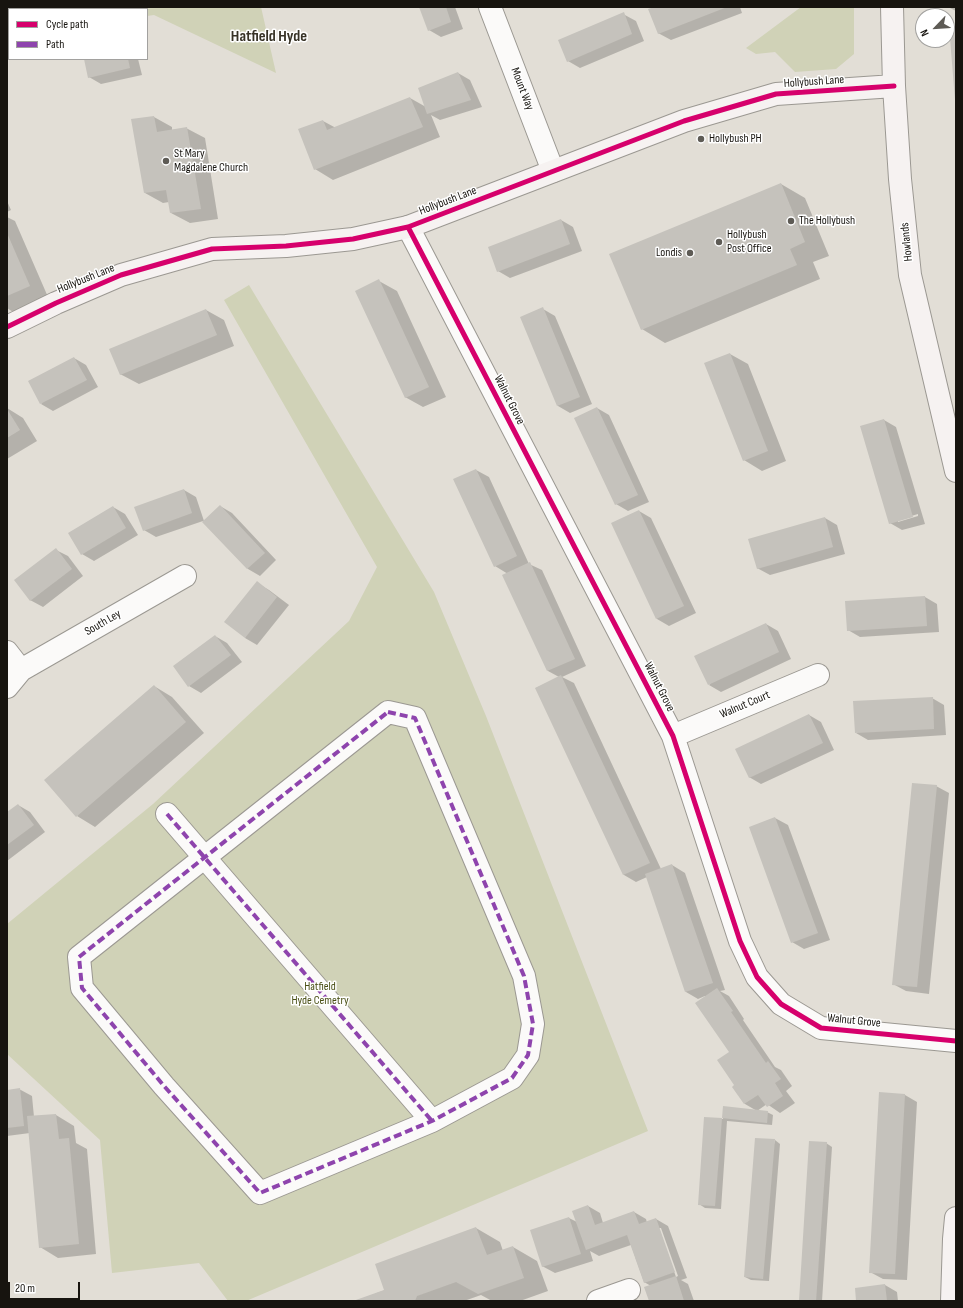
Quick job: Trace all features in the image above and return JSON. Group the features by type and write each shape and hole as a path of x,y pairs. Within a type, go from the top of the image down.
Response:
{"street":[{"name":"Mount Way","path":"490,7 553,171"},
{"name":"Howlands","path":"892,7 894,86 900,179 910,275 956,472"},
{"name":"Hollybush Lane","path":"7,327 56,302 121,275 212,250 286,246 353,239 408,227 684,122 776,94 894,86"},
{"name":"Walnut Grove","path":"408,227 673,736 740,941 757,977 781,1004 821,1028 956,1041"},
{"name":"South Ley","path":"7,687 21,670 185,576"},
{"path":"7,652 21,670"},
{"name":"Walnut Court","path":"673,736 818,675"},
{"path":"388,712 415,718 524,976 533,1024 528,1056 512,1078 432,1121 260,1192 164,1086 82,988 79,957 204,857 388,712"},
{"path":"167,814 432,1121"},
{"path":"952,1301 956,1218"},
{"path":"598,1301 629,1290"}],"green space":[{"path":"7,7 261,7 276,73 154,15 148,16 148,8 8,8 7,42"},
{"path":"801,7 854,7 854,54 836,69 795,72 775,52 756,54 746,48"},
{"name":"Hatfield Hyde Cemetry","path":"249,285 434,592 486,716 648,1131 246,1301 228,1301 199,1263 112,1273 100,1140 7,1054 7,924 153,804 349,621 377,567 224,300"}],"building":[{"path":"419,7 446,7 451,22 428,31"},
{"path":"654,7 727,7 658,34 648,9"},
{"path":"624,12 632,34 567,62 558,40"},
{"path":"956,26 956,100 951,48 955,48"},
{"path":"84,60 128,60 130,68 88,78"},
{"path":"458,72 471,100 427,114 418,88"},
{"path":"410,97 423,127 314,170 298,129 323,120 327,130"},
{"name":"St Mary Magdalene Church","path":"154,116 157,132 187,127 201,209 170,213 166,190 144,193 131,119"},
{"path":"781,183 805,242 790,249 797,265 641,330 609,254"},
{"path":"561,219 570,244 497,272 488,247"},
{"path":"7,233 30,286 7,296"},
{"path":"379,279 429,387 405,398 355,291"},
{"path":"543,307 580,397 557,406 520,317"},
{"path":"206,309 217,335 120,375 109,349"},
{"path":"730,353 768,451 743,461 704,363"},
{"path":"74,357 87,380 40,404 28,381"},
{"path":"597,407 638,495 615,505 574,418"},
{"path":"7,409 20,430 7,438"},
{"path":"884,419 913,517 889,524 860,426"},
{"path":"476,469 517,556 494,567 453,479"},
{"path":"184,489 192,513 143,531 134,507"},
{"path":"220,505 265,553 247,569 202,522"},
{"path":"113,506 126,528 81,555 68,533"},
{"path":"639,510 684,606 656,619 611,523"},
{"path":"825,517 833,547 757,569 748,539"},
{"path":"56,548 72,569 30,601 14,580"},
{"path":"530,562 575,659 547,671 502,575"},
{"path":"257,581 277,597 245,638 224,622"},
{"path":"925,596 927,626 847,631 845,601"},
{"path":"766,623 779,652 708,685 694,656"},
{"path":"215,635 231,655 188,687 173,666"},
{"path":"561,675 650,863 623,875 535,688"},
{"path":"154,685 186,722 76,817 44,780"},
{"path":"933,697 934,729 855,733 853,701"},
{"path":"809,714 823,743 749,778 735,749"},
{"path":"912,783 937,785 917,987 892,985"},
{"path":"18,804 34,825 7,845 7,812"},
{"path":"775,817 818,933 791,943 749,827"},
{"path":"672,864 713,983 685,992 645,874"},
{"path":"717,988 733,1011 731,1012 766,1063 768,1061 781,1079 775,1083 783,1096 767,1107 758,1095 744,1104 732,1087 734,1085 717,1060 729,1052 695,1003"},
{"path":"20,1088 24,1126 7,1128 7,1090"},
{"path":"879,1092 905,1094 895,1274 869,1273"},
{"path":"723,1106 768,1111 767,1123 722,1118"},
{"path":"56,1114 59,1139 69,1138 79,1244 39,1248 27,1116"},
{"path":"704,1117 722,1118 715,1206 698,1205"},
{"path":"755,1138 775,1139 763,1279 744,1277"},
{"path":"809,1141 827,1142 816,1301 799,1301"},
{"path":"588,1205 595,1225 634,1211 639,1224 656,1218 675,1272 644,1283 627,1235 586,1250 572,1211"},
{"path":"569,1217 581,1254 542,1267 530,1230"},
{"path":"476,1227 487,1255 513,1246 524,1278 478,1294 456,1282 417,1296 415,1301 353,1301 384,1290 375,1264"},
{"path":"676,1276 684,1301 649,1301 644,1287"},
{"path":"885,1284 887,1301 856,1301 855,1288"}],"marked path":[{"path":"388,712 415,718 524,976 533,1024 528,1055 512,1078 432,1121 260,1193 164,1086 82,988 79,957 388,712"},
{"path":"167,814 432,1121"}],"cycle path":[{"path":"7,327 56,303 121,275 212,249 286,246 353,239 408,227 684,121 776,94 894,86"},
{"path":"408,227 673,736 740,941 757,977 781,1004 821,1028 956,1041"}],"place":[{"name":"Hollybush PH","path":"701,139"},
{"name":"St Mary Magdalene Church","path":"166,161"},
{"name":"The Hollybush","path":"791,221"},
{"name":"Hollybush Post Office","path":"719,242"},
{"name":"Londis","path":"690,253"}],"district":[{"name":"Hatfield Hyde","path":"269,37"}]}
